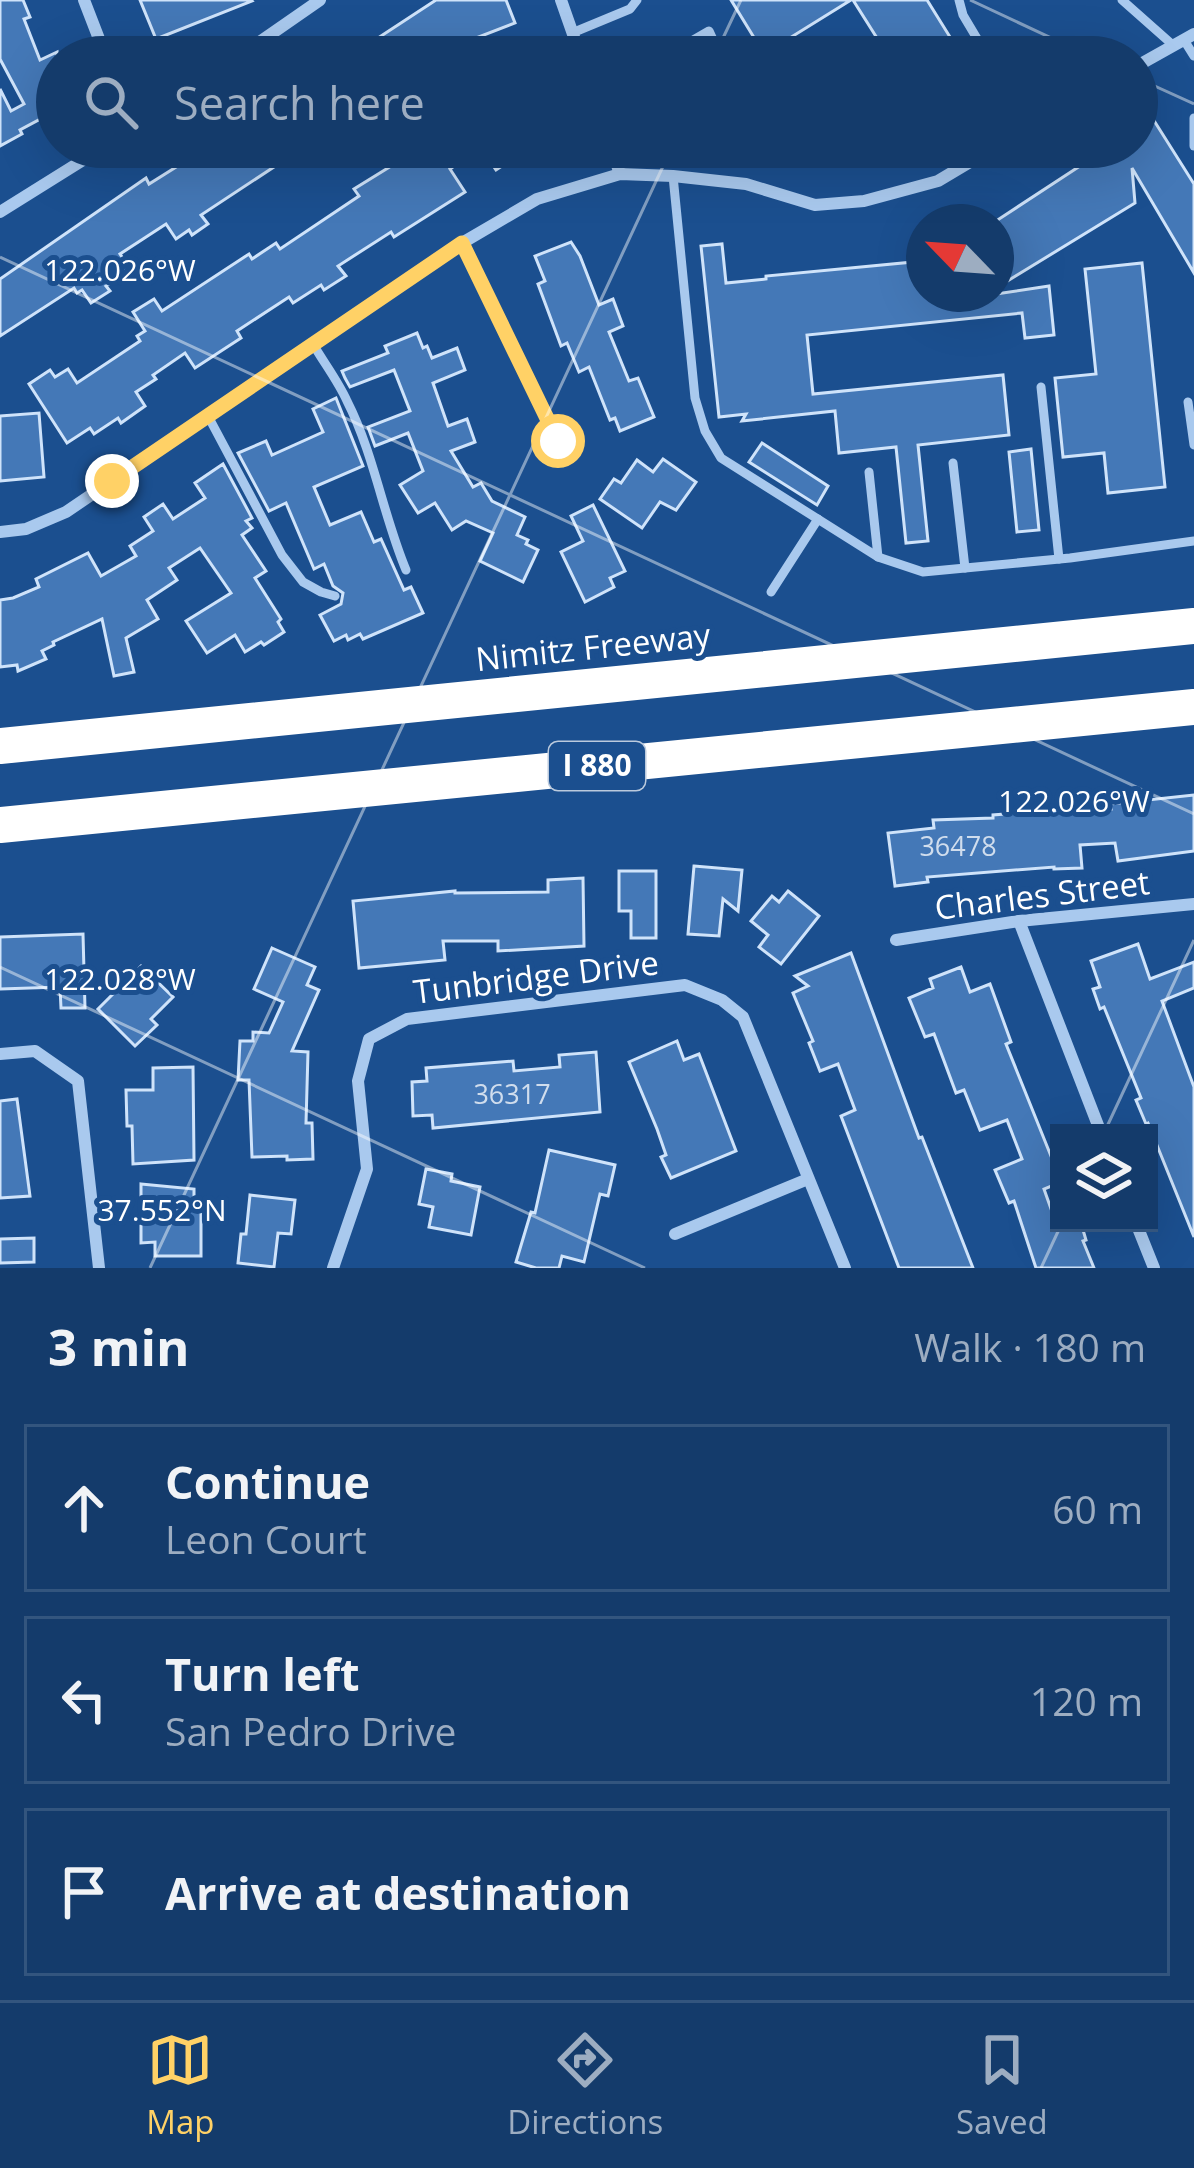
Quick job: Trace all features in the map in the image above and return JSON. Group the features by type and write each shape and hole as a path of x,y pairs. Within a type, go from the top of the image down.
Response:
{"highway":[{"name":"Nimitz Freeway","path":"0,746 1194,624"},
{"name":"I 880","path":"0,825 1194,707"}],"street":[{"path":"84,0 98,36"},
{"path":"268,36 320,0"},
{"path":"561,0 573,36"},
{"path":"0,212 70,168"},
{"path":"618,168 620,174"},
{"path":"0,532 26,529 66,512 462,243 537,200 620,174 746,184 815,205 864,201 938,182 961,168"},
{"path":"462,243 558,441"},
{"name":"Charles Street","path":"896,940 1019,921 1194,904"},
{"path":"1019,921 1098,1124"},
{"name":"Tunbridge Drive","path":"333,1268 367,1169 358,1081 369,1039 407,1018 686,985 722,1000 743,1017 845,1268"},
{"path":"0,1054 35,1051 79,1081 99,1268"},
{"path":"675,1234 808,1179"},
{"path":"1140,1232 1154,1268"}],"lane":[{"path":"572,32 630,9 637,0"},
{"path":"959,0 976,36"},
{"path":"1122,0 1184,40 1194,56"},
{"path":"1194,118 1194,146"},
{"path":"673,176 695,398 705,431 721,458 878,557 923,572 1194,541"},
{"path":"313,344 347,401 406,570"},
{"path":"1042,387 1059,559"},
{"path":"1188,402 1194,445"},
{"path":"208,416 283,555 303,582 335,596"},
{"path":"953,463 965,568"},
{"path":"869,472 878,557"},
{"path":"771,592 818,519"}],"building":[{"path":"0,0 23,0 30,17 24,19 36,50 36,121 0,146 0,89 11,111 24,104 0,59"},
{"path":"140,0 252,1 164,36 155,36"},
{"path":"436,0 506,0 515,23 481,36 381,36"},
{"path":"731,0 851,0 793,36 753,36"},
{"path":"853,0 927,0 949,36 876,36"},
{"path":"1158,127 1194,184 1194,273 1132,168 1158,168"},
{"path":"175,168 272,168 201,215 208,224 192,235 189,230 176,239 166,224 120,254 131,270 91,303 82,290 77,293 74,288 0,336 0,279 146,178 149,184"},
{"path":"388,168 451,168 465,192 338,266 346,276 324,290 321,285 293,303 289,297 237,331 241,338 195,368 185,353 136,392 145,406 121,423 118,418 94,434 90,428 67,443 29,384 50,370 55,377 68,369 77,383 140,341 137,336 145,331 133,312 154,299 162,311 249,254 252,259 276,243 280,249 359,196 354,189"},
{"path":"1077,168 1132,168 1135,203 1014,277 1014,209"},
{"path":"571,242 599,305 613,299 623,326 609,332 629,381 638,378 654,417 620,431 615,418 610,420 589,367 579,372 567,343 561,346 538,284 545,281 535,256"},
{"path":"722,244 726,283 906,263 906,312 1014,312 1014,291 1049,286 1054,335 1025,338 1022,313 807,335 813,394 1003,375 1009,435 918,445 928,541 906,543 896,447 839,453 835,411 742,421 746,414 719,417 701,246"},
{"path":"1142,263 1165,487 1108,493 1104,453 1063,457 1055,378 1096,374 1085,269"},
{"path":"417,333 432,358 457,348 465,370 433,383 448,426 467,419 475,442 451,451 473,487 481,483 492,501 525,517 517,535 538,550 523,582 480,561 493,533 466,521 452,530 435,503 418,513 400,485 423,471 408,433 375,446 368,427 410,411 394,370 350,387 342,371 388,353 385,346"},
{"path":"336,398 363,466 314,487 330,525 361,512 374,542 381,539 404,590 411,587 423,613 363,639 360,634 334,641 320,615 341,604 343,593 333,586 324,564 314,569 286,503 269,511 238,453 266,441 272,455 323,432 313,409"},
{"path":"39,413 44,477 0,481 0,416"},
{"path":"762,443 828,486 817,505 749,462"},
{"path":"1031,449 1039,530 1017,532 1009,452"},
{"path":"663,459 696,482 676,510 660,502 642,528 600,499 614,479 621,483 637,460 653,472"},
{"path":"223,464 252,518 246,521 252,528 242,535 266,571 255,578 284,632 245,652 235,635 207,653 186,621 231,593 200,548 169,568 177,580 147,600 158,619 126,638 134,672 114,676 102,619 53,642 42,651 46,659 18,671 17,665 0,667 0,600 39,587 36,579 88,553 101,576 136,556 130,546 153,531 144,517 163,504 173,519 205,498 195,483"},
{"path":"593,505 625,571 610,578 614,587 585,602 561,552 583,541 571,516"},
{"path":"1194,795 1194,851 1118,861 1115,843 1080,845 1082,868 927,877 928,882 895,886 888,833 934,828 933,820 1111,809 1110,804"},
{"path":"694,866 742,870 738,911 723,899 719,936 688,934"},
{"path":"619,871 656,871 656,938 631,938 631,911 619,911"},
{"path":"583,878 584,946 498,951 498,941 443,941 445,960 359,968 353,901 455,891 548,892 548,880"},
{"path":"788,891 819,916 781,964 759,947 768,935 751,921 772,896 779,902"},
{"path":"83,934 85,1008 61,1008 60,987 0,989 0,937"},
{"path":"1138,944 1150,979 1194,962 1194,988 1162,1001 1194,1087 1194,1237 1158,1148 1158,1124 1146,1124 1136,1100 1141,1098 1104,1007 1100,1009 1093,989 1100,987 1091,961"},
{"path":"272,948 315,967 307,985 319,990 292,1051 308,1052 306,1123 312,1123 313,1159 252,1157 249,1080 238,1080 240,1041 253,1041 253,1032 269,1033 283,1002 254,989"},
{"path":"851,953 973,1268 899,1268 841,1116 855,1110 838,1064 820,1071 809,1043 813,1041 793,993 808,986 795,976"},
{"path":"141,966 173,997 151,1019 157,1025 135,1046 98,1009"},
{"path":"961,967 970,992 990,984 1011,1042 1006,1044 1050,1154 1050,1187 1044,1189 1050,1232 1084,1232 1094,1268 1036,1268 1014,1201 1009,1203 995,1170 1022,1159 1007,1120 980,1130 964,1090 956,1093 934,1034 925,1037 909,998 933,988 930,979"},
{"path":"677,1041 684,1060 699,1054 736,1151 671,1178 629,1062"},
{"path":"596,1052 600,1112 433,1128 432,1115 413,1116 412,1082 427,1081 426,1068 513,1061 514,1071 560,1067 559,1055"},
{"path":"193,1067 194,1160 133,1164 126,1090 153,1090 153,1068"},
{"path":"17,1099 30,1196 0,1198 0,1101"},
{"path":"549,1150 615,1165 608,1196 600,1194 584,1262 562,1256 559,1268 536,1268 516,1262 531,1212 535,1213"},
{"path":"426,1169 480,1187 471,1235 429,1227 433,1207 419,1204"},
{"path":"141,1184 194,1189 194,1210 201,1210 201,1256 155,1256 155,1242 141,1243"},
{"path":"250,1195 295,1200 291,1234 278,1233 274,1267 238,1263"},
{"path":"34,1238 34,1262 0,1263 0,1239"}],"route":[{"path":"112,481 462,243 558,441"}]}
